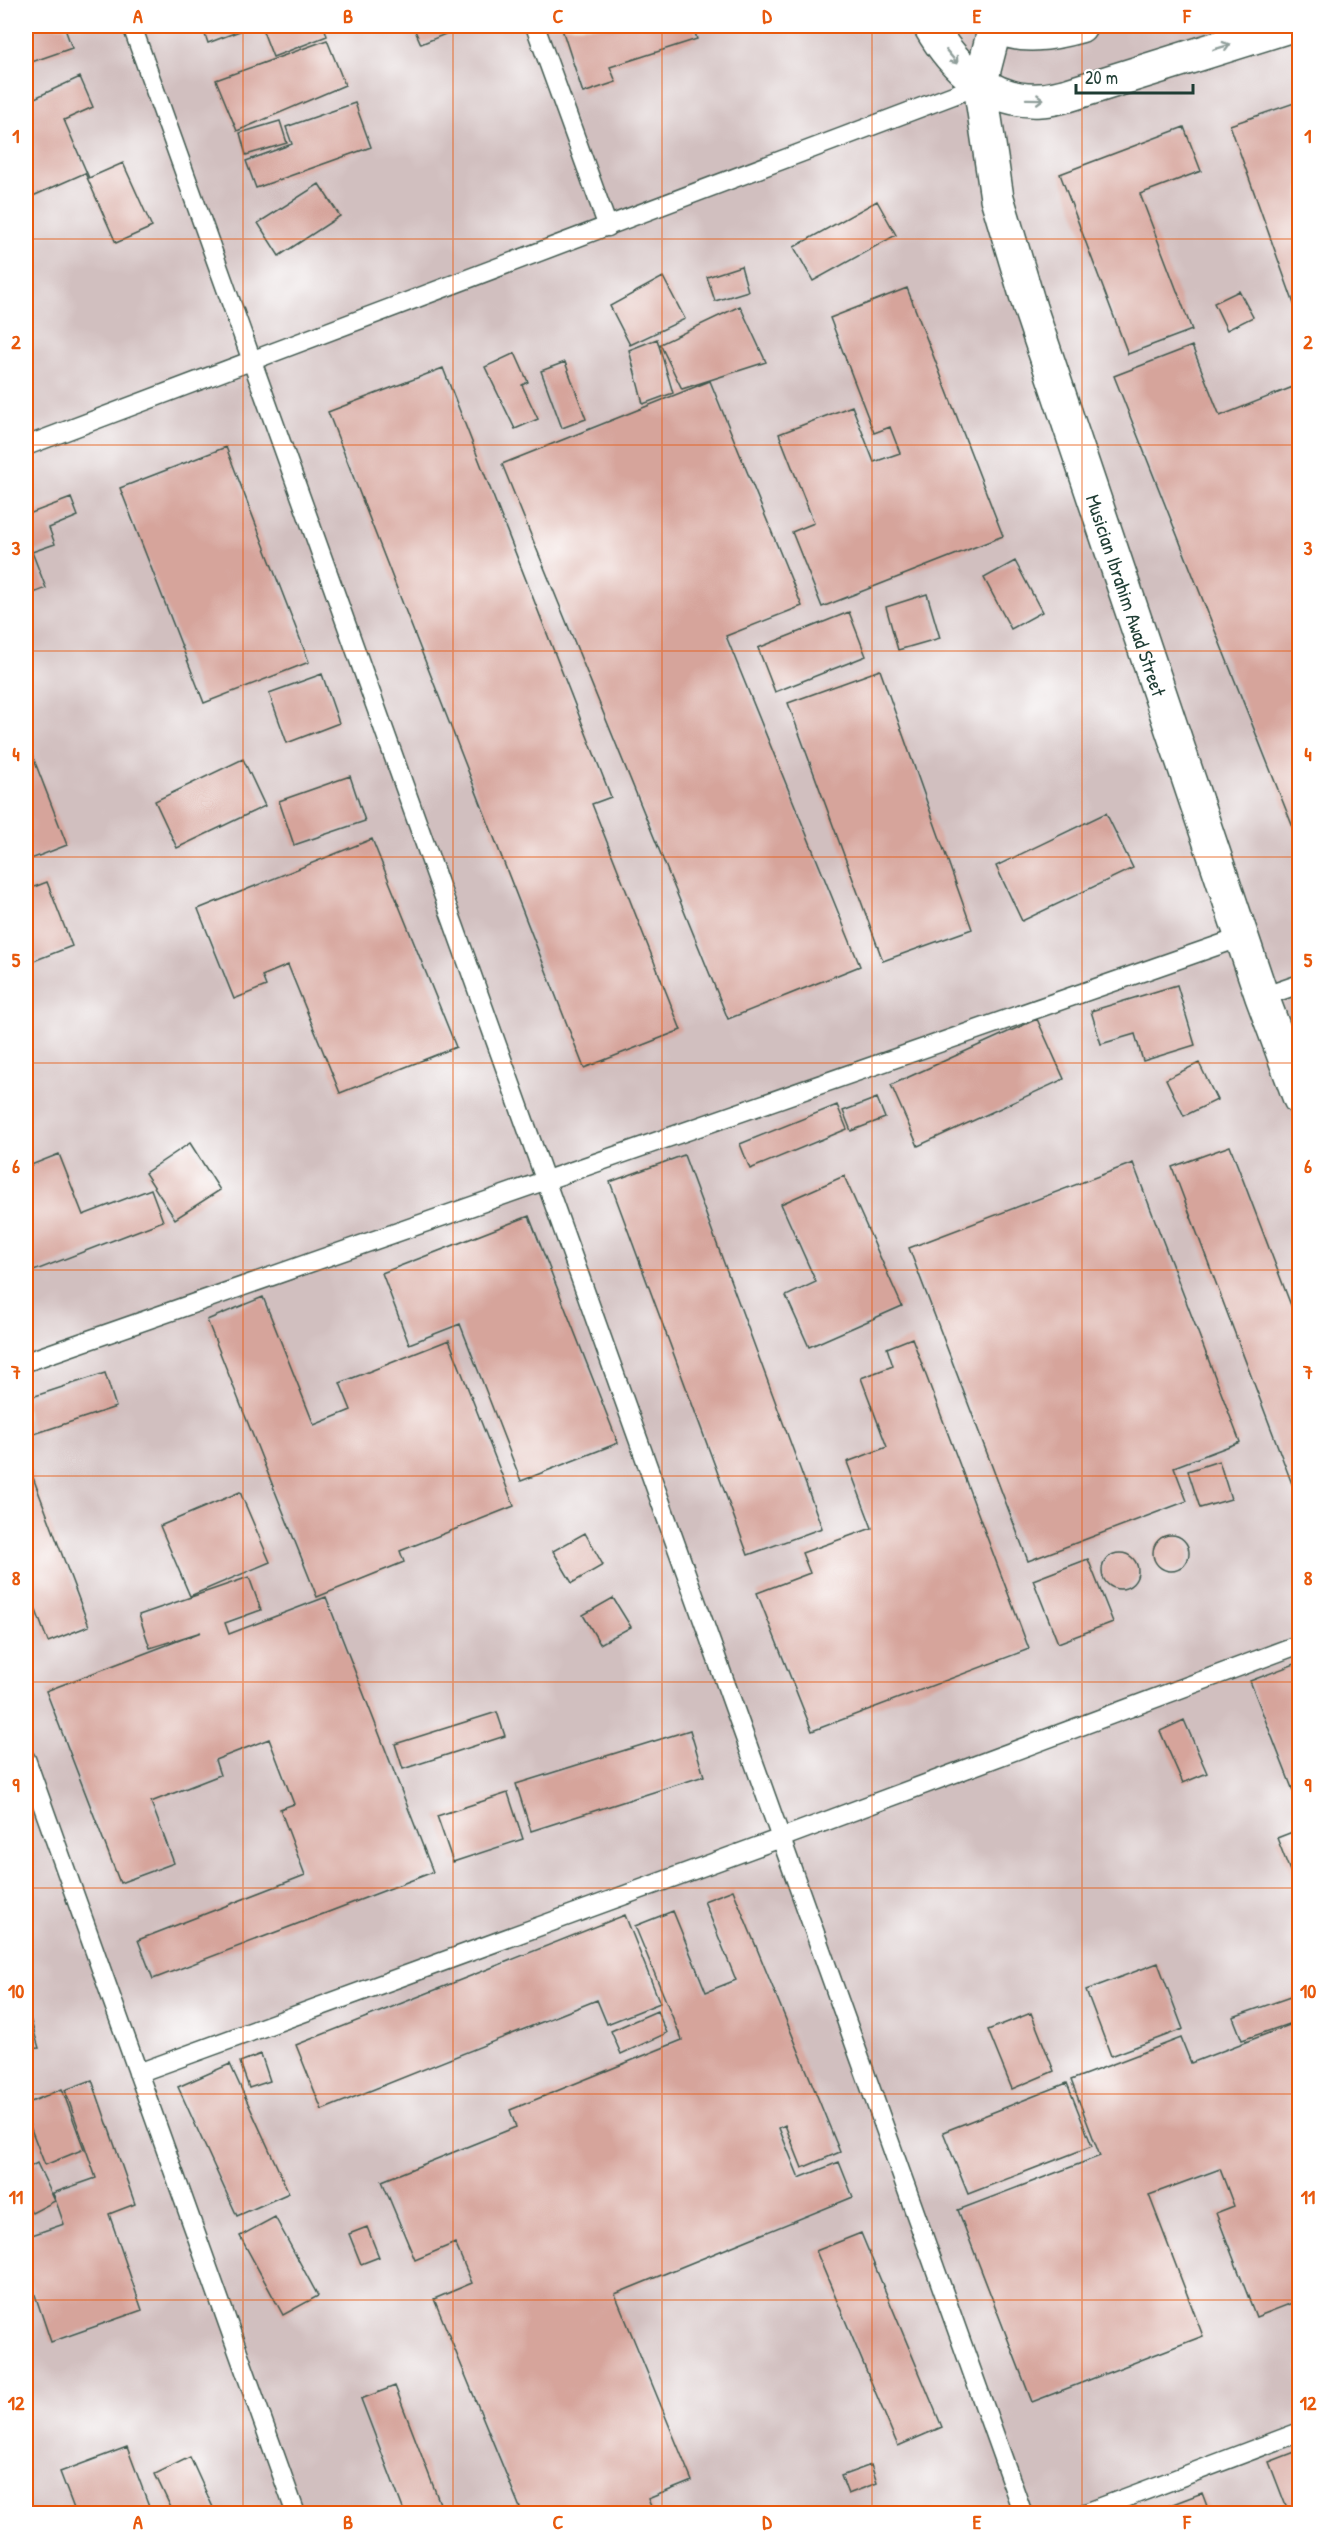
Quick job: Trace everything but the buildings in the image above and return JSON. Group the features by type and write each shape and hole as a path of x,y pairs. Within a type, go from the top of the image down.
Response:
{"street":[{"path":"930,26 953,60 980,85 997,93 1020,99 1040,100 1068,95 1285,26"},
{"path":"980,85 994,26 1028,34 1068,29"},
{"name":"Musician Ibrahim Awad Street","path":"980,85 997,198 1030,309 1262,997 1299,1099"}],"lane":[{"path":"132,26 1023,2514"},
{"path":"535,26 608,227"},
{"path":"26,446 980,85"},
{"path":"26,1362 1242,937"},
{"path":"1262,997 1299,984"},
{"path":"138,2073 781,1838 1299,1644"},
{"path":"26,1759 296,2514"},
{"path":"1083,2514 1299,2432"}],"shaded area":[{"path":"26,26 1299,26 1299,2513 26,2513"}]}
